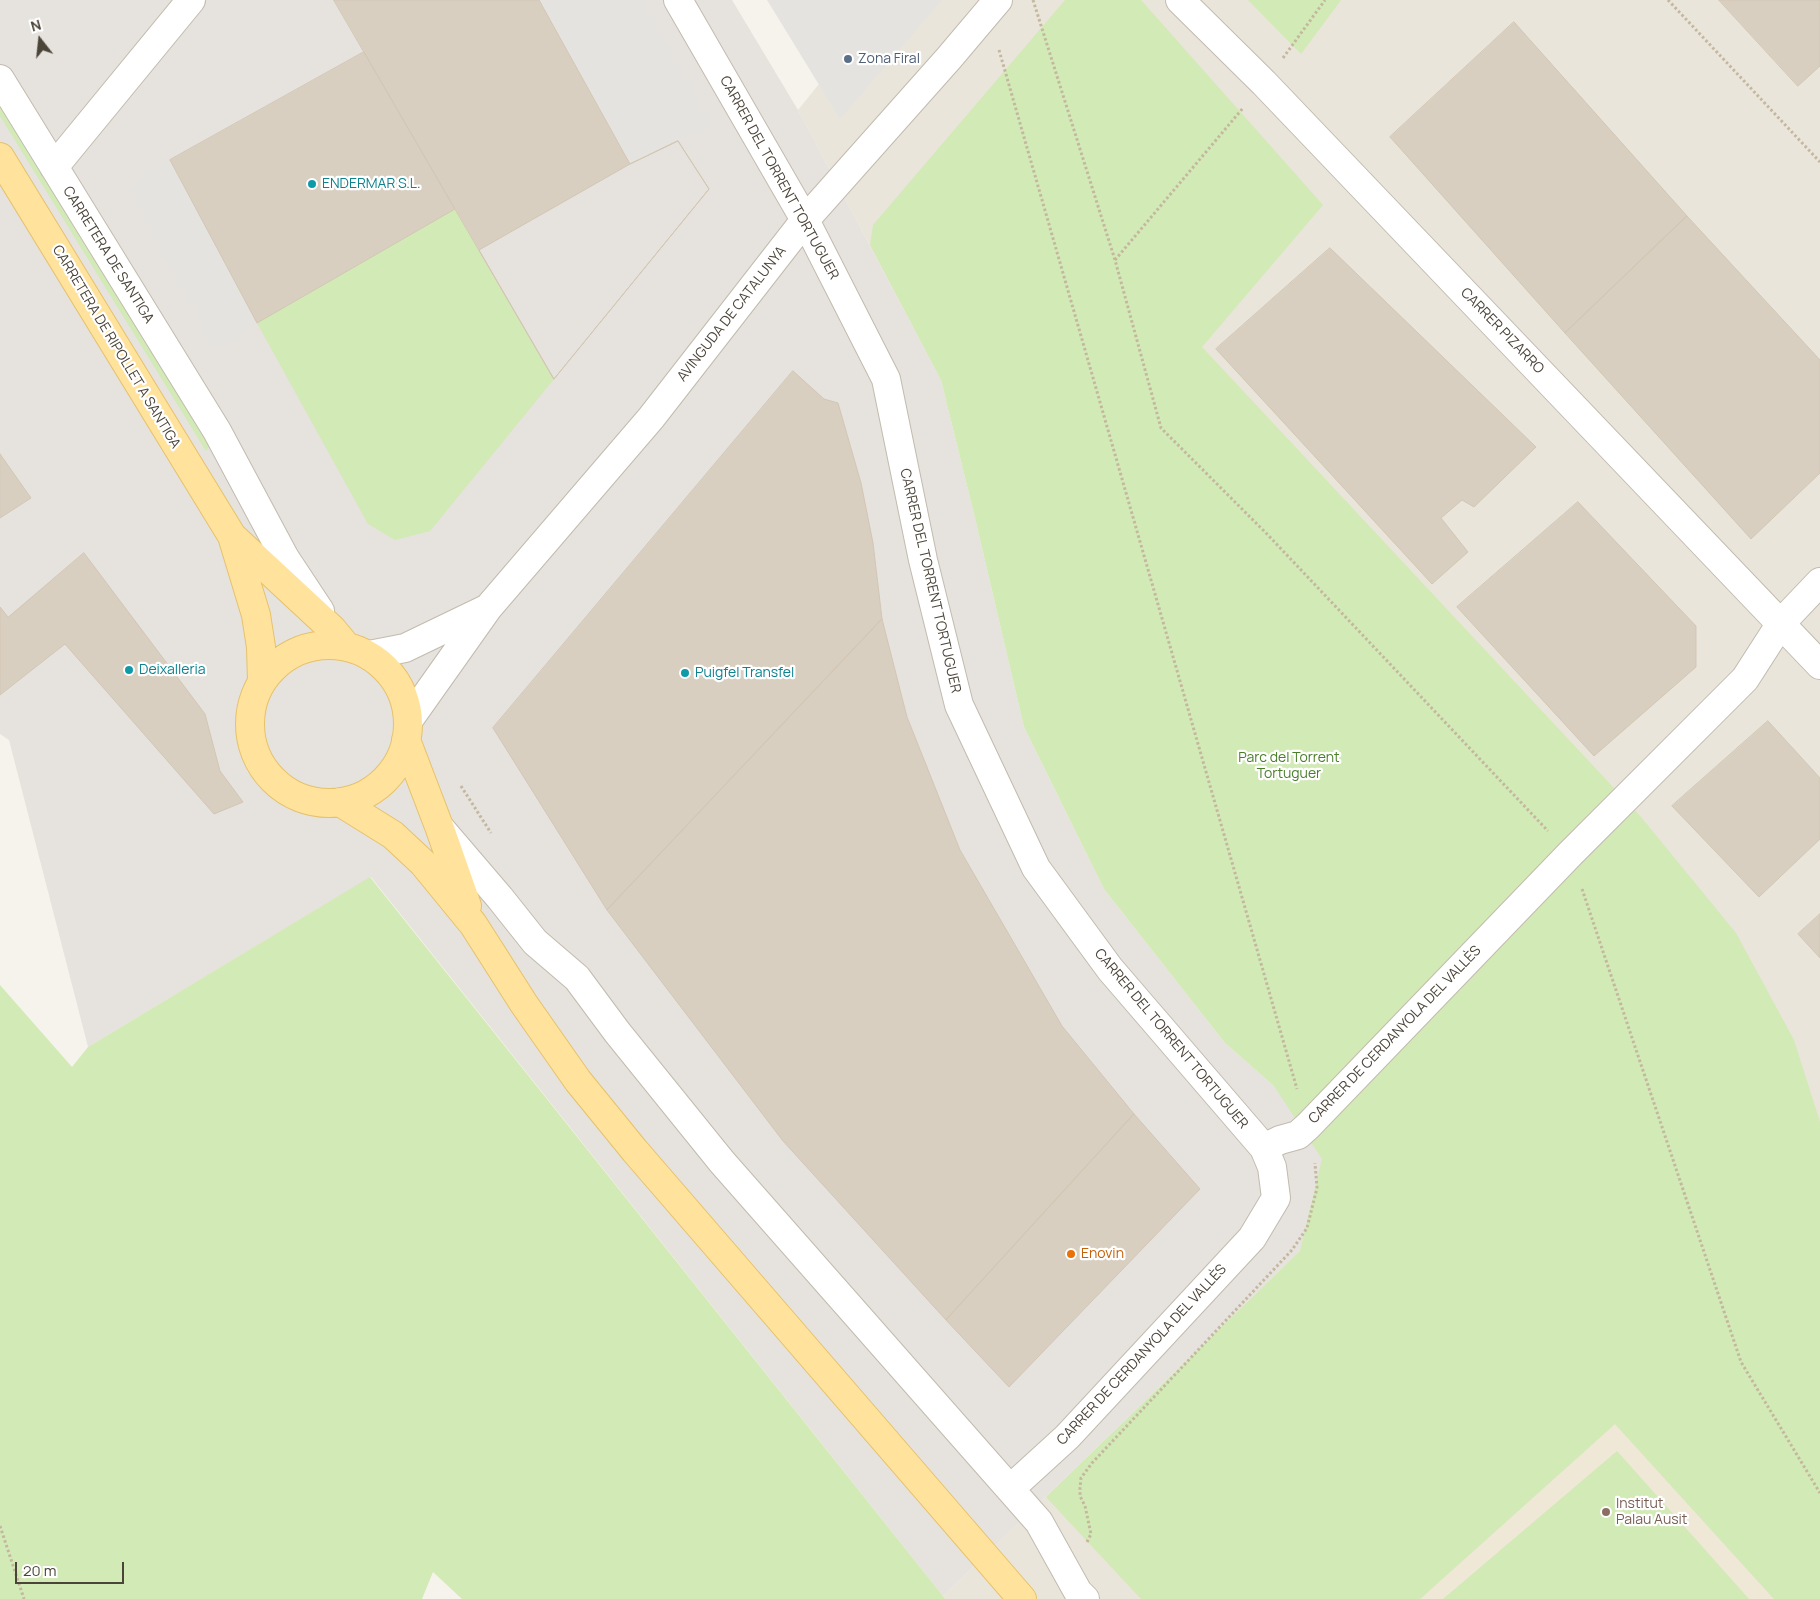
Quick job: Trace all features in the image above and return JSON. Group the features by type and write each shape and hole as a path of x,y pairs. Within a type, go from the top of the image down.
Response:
{"main road":[{"name":"CARRETERA DE RIPOLLET A SANTIGA","path":"0,157 232,536"},
{"path":"232,536 349,643 388,669 398,682 405,696 407,730 473,924"},
{"path":"232,536 256,615 261,647 262,681"},
{"path":"349,643 316,646 289,656 262,681 251,707 249,724 254,752 259,764 288,793 308,801 340,802 364,794 380,784 396,763 407,730"},
{"path":"340,802 393,836 423,862 473,924 524,1004 578,1080 635,1151 1022,1599"}],"street":[{"path":"54,167 191,0"},
{"name":"CARRER DEL TORRENT TORTUGUER","path":"678,0 805,220 886,379 922,560 959,705 1036,868 1110,970 1264,1148"},
{"name":"CARRER PIZARRO","path":"1180,0 1264,83 1782,623 1820,665"},
{"name":"AVINGUDA DE CATALUNYA","path":"407,730 488,608 651,418 805,220 993,6"},
{"name":"CARRETERA DE SANTIGA","path":"0,79 217,431 285,558 349,643"},
{"name":"CARRER DE CERDANYOLA DEL VALLÈS","path":"1010,1489 1067,1437 1252,1238 1276,1198 1272,1167 1264,1148 1280,1140 1298,1136 1308,1126 1570,854 1745,679 1782,623 1820,582"},
{"name":"AVINGUDA DE CATALUNYA","path":"349,643 405,648 488,608"},
{"path":"440,829 500,898 535,942 577,978 617,1032 722,1162 1039,1522 1078,1592 1085,1599"}],"path":[{"path":"1033,0 1115,260 1161,428 1267,534 1570,854 1741,1362 1820,1493"},
{"path":"1115,260 1264,83 1325,0"},
{"path":"1668,0 1820,162"},
{"path":"993,6 1308,1126 1314,1153 1317,1188 1307,1228 1292,1250 1092,1463 1081,1478 1080,1496 1085,1506 1092,1534 1084,1549"},
{"path":"0,1526 24,1599"}],"shaded area":[{"path":"0,0 732,0 798,110 941,380 1024,727 1104,889 1225,1043 1274,1086 1322,1159 1300,1251 943,1596 371,877 88,1047 9,740 0,734"},
{"path":"539,0 641,0 712,123 630,164"},
{"name":"Zona Firal","path":"767,0 942,0 840,119"},
{"path":"887,0 1820,0 1820,1599 945,1599 943,1596 1300,1251 1274,1086 941,380 798,110"},
{"path":"170,160 257,323 215,351 128,188"},
{"name":"Institut Palau Ausit","path":"1615,1424 1774,1599 1420,1599"}],"green space":[{"name":"Parc del Torrent Tortuguer","path":"1065,0 1141,0 1323,205 1202,347 1641,817 1736,933 1794,1040 1820,1122 1820,1599 1774,1599 1615,1424 1420,1599 1141,1599 1046,1497 1300,1251 1322,1159 1274,1086 1225,1043 1104,889 1024,727 941,380 870,245 873,225"},
{"path":"1248,0 1341,0 1301,54"},
{"path":"0,104 83,242 213,442 206,451 0,116"},
{"path":"455,209 554,379 430,531 395,540 368,524 257,323"},
{"path":"370,877 945,1599 462,1599 433,1572 422,1599 0,1599 0,985 72,1067 88,1047"},
{"name":"Institut Palau Ausit","path":"1617,1451 1749,1599 1443,1599"}],"building":[{"path":"334,0 539,0 630,164 678,141 709,189 554,379"},
{"path":"1719,0 1820,0 1820,66 1798,86"},
{"path":"1514,22 1687,216 1565,333 1390,137"},
{"name":"ENDERMAR S.L.","path":"364,52 455,209 257,323 170,160"},
{"path":"678,141 709,189 554,379 479,250 630,164"},
{"path":"1687,216 1820,360 1820,473 1751,539 1565,333"},
{"path":"1330,248 1536,447 1474,507 1462,500 1441,518 1468,552 1432,584 1216,349"},
{"name":"Puigfel Transfel","path":"793,371 824,399 838,403 861,483 873,543 882,619 607,910 493,728"},
{"path":"0,454 31,498 0,518"},
{"path":"1578,502 1696,626 1696,667 1594,756 1457,607"},
{"name":"Deixalleria","path":"84,553 205,714 220,771 243,802 214,814 65,644 0,695 0,607 8,617"},
{"path":"882,619 907,717 960,850 1062,1026 1134,1114 946,1320 783,1141 607,910"},
{"path":"1768,721 1820,778 1820,839 1759,897 1672,806"},
{"path":"1820,914 1820,958 1798,934"},
{"name":"Enovin","path":"1134,1114 1200,1189 1009,1387 946,1320"}],"place":[{"name":"Zona Firal","path":"848,59"},
{"name":"ENDERMAR S.L.","path":"312,184"},
{"name":"Deixalleria","path":"129,670"},
{"name":"Puigfel Transfel","path":"685,673"},
{"name":"Enovin","path":"1071,1254"},
{"name":"Institut Palau Ausit","path":"1606,1512"}]}
